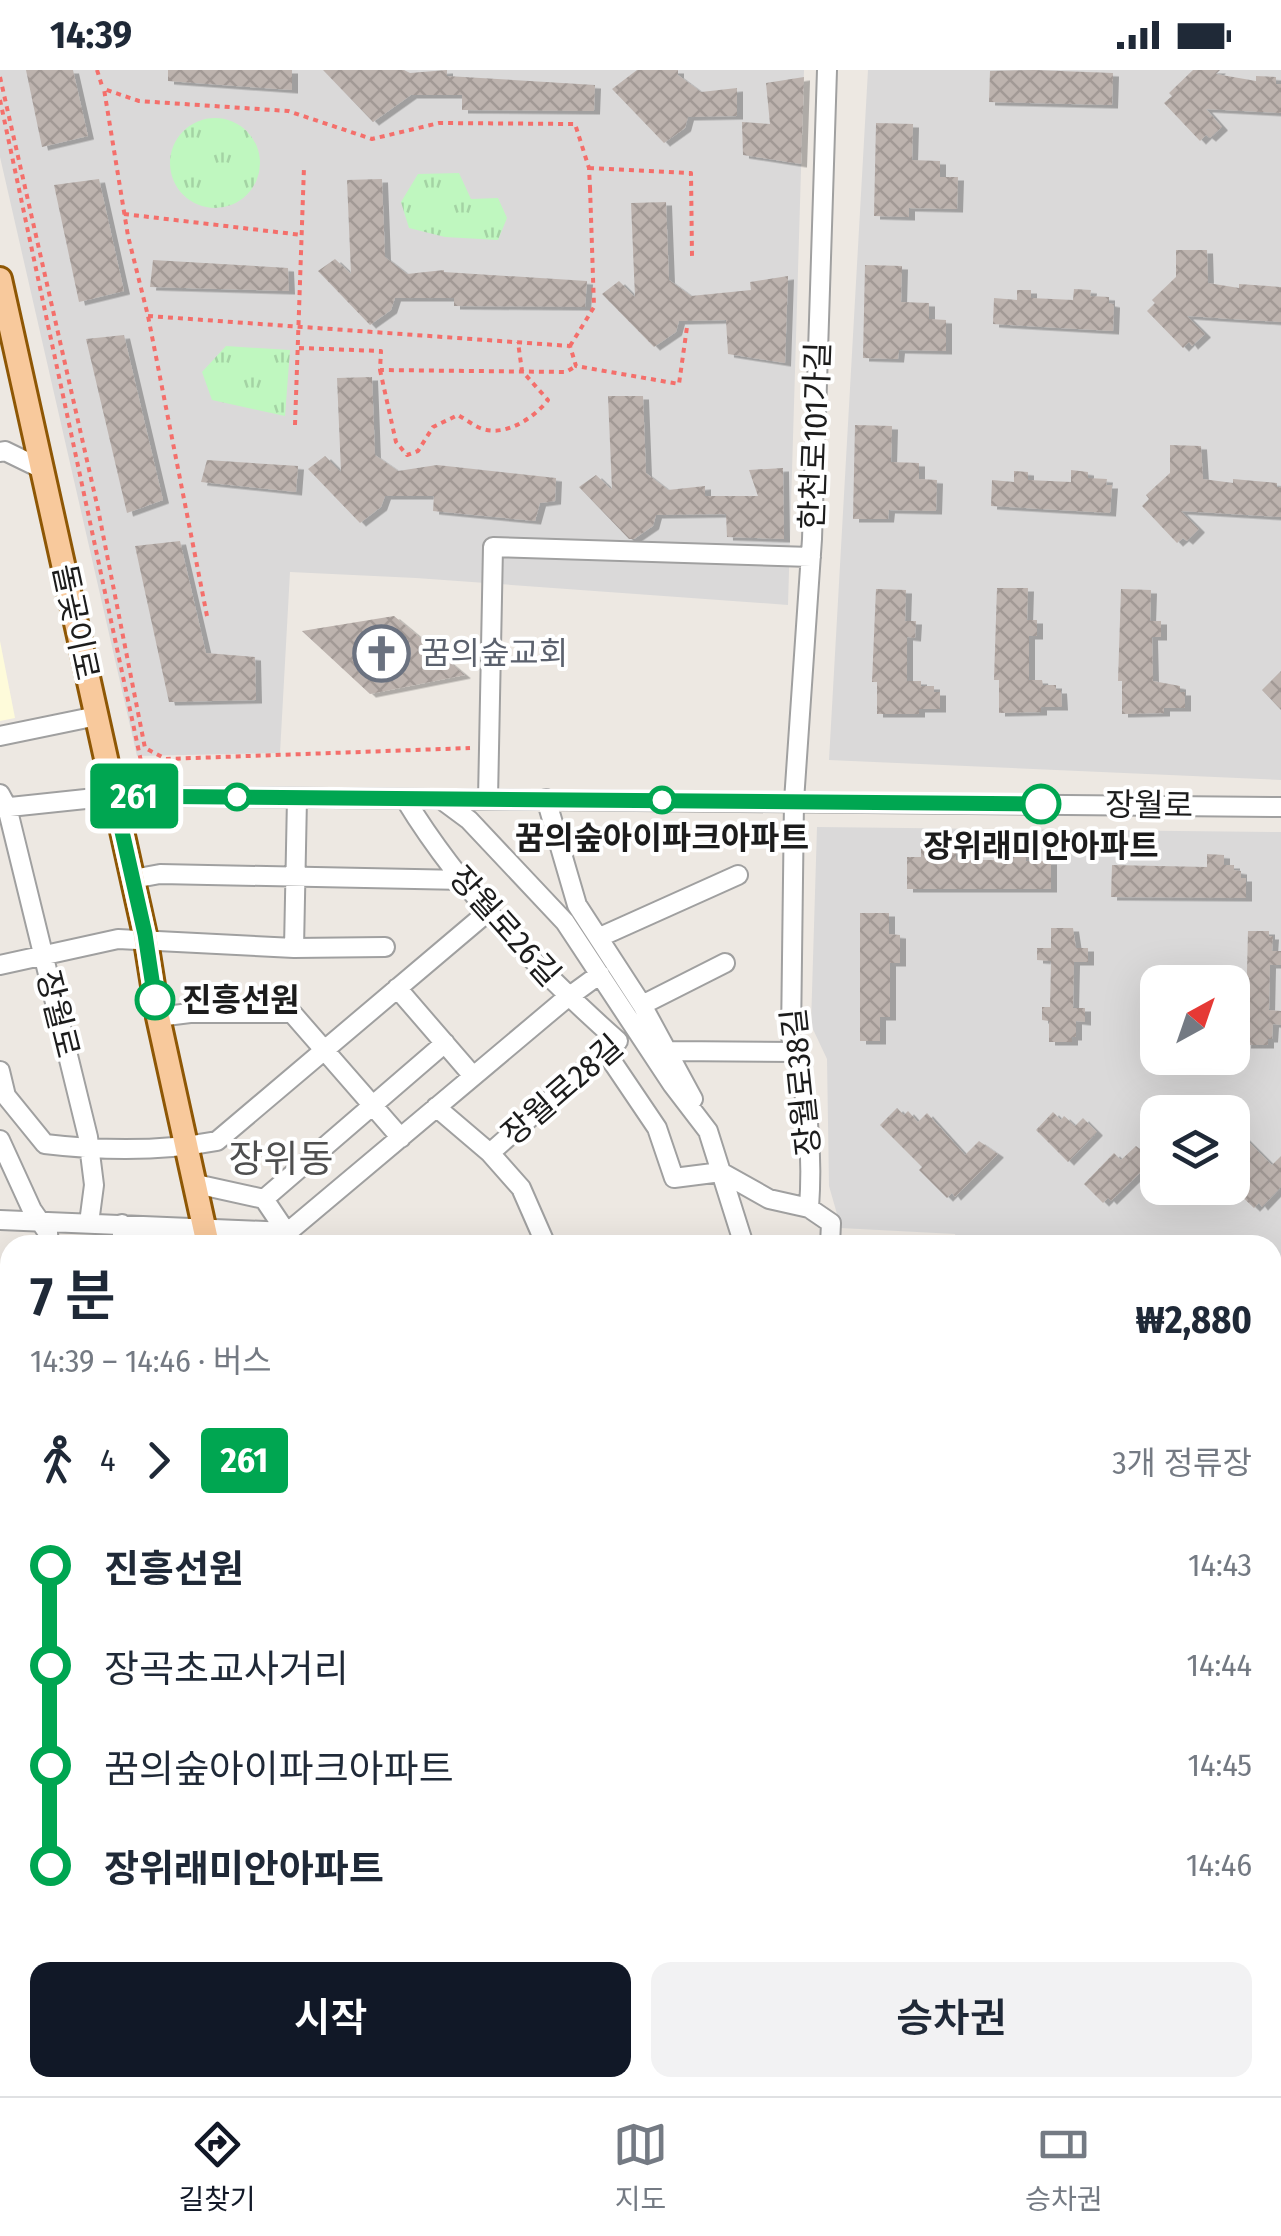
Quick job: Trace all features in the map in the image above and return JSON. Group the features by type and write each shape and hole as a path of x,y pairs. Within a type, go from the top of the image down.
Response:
{"main road":[{"name":"돌곶이로","path":"0,279 9,366 42,469 206,1235"}],"street":[{"name":"한천로101가길","path":"794,801 811,556 827,70"},
{"path":"0,452 42,469"},
{"path":"488,800 492,546 811,556"},
{"path":"0,736 97,716"},
{"name":"장월로","path":"89,1224 94,1185 88,1149 44,956 2,803 148,796 1281,806"},
{"path":"294,948 297,798"},
{"name":"장월로26길","path":"405,799 431,842 611,1046 657,1128 674,1178 721,1172"},
{"path":"546,799 577,905 670,1051 708,1131"},
{"name":"장월로28길","path":"442,800 469,820 566,922 672,1084 708,1131 741,1235"},
{"name":"장월로38길","path":"721,1172 769,1199 809,1208 811,1176 800,1060 791,1037 794,801"},
{"path":"133,879 160,874 464,880"},
{"path":"600,938 738,874"},
{"path":"0,1071 3,1097 44,1144 118,1152 217,1141 490,910"},
{"path":"0,965 118,939 294,948 385,947"},
{"path":"642,1005 725,963"},
{"path":"295,1235 436,1107 600,974"},
{"path":"397,988 473,1076"},
{"path":"158,1017 190,1013 292,1013 401,1138"},
{"name":"장월로28길","path":"490,1152 636,1028"},
{"path":"264,1199 445,1043"},
{"path":"670,1051 796,1052"},
{"path":"436,1107 490,1152 521,1188 542,1235"},
{"path":"0,1140 48,1235"},
{"path":"196,1184 264,1199 288,1235"},
{"path":"809,1208 831,1224 830,1235"},
{"path":"0,1220 170,1225 198,1235"},
{"path":"122,1224 122,1235"}],"path":[{"path":"97,70 105,95"},
{"path":"0,77 98,509 145,748 166,759 468,750 489,729"},
{"path":"207,616 124,214 104,89 139,101 288,111 372,139 439,122 575,124 589,168 594,306 570,346 576,366"},
{"path":"0,100 148,796"},
{"path":"295,425 304,167"},
{"path":"589,168 691,173 692,256"},
{"path":"124,214 302,234"},
{"path":"148,316 570,346"},
{"path":"380,370 566,372 576,366 679,384 687,328"},
{"path":"299,348 381,351 380,370 396,442 408,455 418,451 434,427 458,414 484,430 515,426 537,414 548,400 522,371 518,342"}],"shaded area":[{"path":"0,70 804,70 788,605 290,572 280,753 137,756 0,157"},
{"path":"868,70 1281,70 1281,780 829,760"},
{"path":"0,641 15,718 0,721"},
{"path":"817,827 1281,832 1281,1235 955,1235 841,1228 829,1186 827,1059 811,1025"}],"green space":[{"path":"206,118 224,118 240,125 253,138 260,163 253,188 240,201 224,208 206,208 190,201 177,188 170,172 170,154 177,138 190,125"},
{"path":"459,173 471,199 498,198 507,218 498,240 445,237 409,228 401,202 418,174"},
{"path":"226,346 290,350 285,416 212,400 202,372"}],"building":[{"path":"26,70 73,70 88,136 42,147"},
{"path":"168,70 292,70 292,90 168,81"},
{"path":"323,70 447,70 447,76 595,85 594,111 462,110 462,95 411,95 373,122"},
{"path":"637,70 678,70 678,75 701,92 737,88 737,116 688,117 685,128 664,143 612,89"},
{"path":"1193,70 1220,70 1216,74 1256,81 1256,76 1276,77 1276,84 1281,84 1281,113 1206,109 1222,127 1200,141 1164,103"},
{"path":"990,71 1113,73 1112,105 989,102"},
{"path":"804,77 801,164 743,155 742,122 770,124 766,83"},
{"path":"876,123 913,124 912,160 940,161 940,177 958,177 957,209 909,208 909,217 874,216"},
{"path":"99,179 124,291 79,302 54,185"},
{"path":"382,179 385,257 407,274 444,270 587,281 585,307 454,306 454,298 395,298 391,310 370,325 318,271 335,259 351,274 347,180"},
{"path":"666,202 669,280 691,296 751,290 750,282 788,276 785,363 728,354 726,320 679,321 676,332 654,347 602,294 619,281 635,297 631,203"},
{"path":"1176,250 1207,250 1208,283 1239,288 1239,284 1281,287 1281,322 1187,316 1205,334 1192,346 1189,342 1183,348 1147,311 1155,303 1152,300 1176,277"},
{"path":"153,260 288,268 289,291 150,287"},
{"path":"865,265 902,266 901,302 929,303 929,319 946,320 946,351 899,350 898,359 863,358"},
{"path":"1074,289 1091,290 1090,296 1109,297 1109,303 1114,304 1113,331 993,324 994,298 1017,300 1017,290 1031,290 1031,298 1073,300"},
{"path":"124,335 163,500 127,513 86,339"},
{"path":"372,377 375,455 398,471 437,465 556,478 555,501 540,503 535,521 433,511 434,496 385,496 381,507 360,523 308,469 325,456 341,472 337,378"},
{"path":"608,396 643,396 646,473 668,490 705,486 705,496 758,496 749,470 783,468 784,539 727,537 726,514 656,515 653,526 629,539 579,487 596,475 612,490"},
{"path":"855,425 892,426 891,462 919,463 919,479 937,480 936,511 889,510 888,519 853,519"},
{"path":"1170,445 1201,446 1203,479 1277,483 1281,487 1281,517 1181,511 1199,529 1187,541 1183,538 1177,543 1142,506 1149,499 1146,495 1170,473"},
{"path":"207,460 298,466 296,492 201,482"},
{"path":"1071,470 1088,472 1088,478 1107,479 1106,485 1112,485 1110,513 991,506 992,480 1014,482 1014,471 1028,472 1028,480 1071,482"},
{"path":"180,541 206,653 255,657 256,700 169,702 135,546"},
{"path":"997,588 1028,588 1027,620 1037,620 1037,636 1029,636 1029,680 1056,685 1056,690 1061,690 1062,707 999,713 999,680 994,680"},
{"path":"876,589 906,590 905,621 916,621 915,638 907,637 907,681 934,686 934,692 940,692 940,709 919,709 919,714 877,714 877,682 872,682"},
{"path":"1121,589 1151,590 1150,621 1161,621 1161,637 1152,637 1153,681 1180,686 1180,692 1185,692 1185,708 1122,714 1122,681 1118,681"},
{"name":"꿈의숲교회","path":"394,616 465,675 370,694 302,631"},
{"path":"1281,671 1281,710 1262,690"},
{"path":"921,849 956,849 956,860 994,860 994,851 1026,851 1026,861 1051,861 1051,889 907,889 907,857 921,857"},
{"path":"1207,854 1224,855 1224,865 1234,865 1234,870 1241,871 1241,878 1246,878 1246,898 1111,897 1112,865 1207,867"},
{"path":"860,913 889,913 889,934 900,935 900,963 890,963 890,1017 880,1017 880,1041 860,1041"},
{"path":"1051,928 1073,928 1076,948 1088,948 1088,962 1074,962 1073,1008 1085,1008 1085,1022 1076,1021 1072,1042 1049,1042 1049,1021 1042,1020 1042,1007 1050,1007 1051,961 1037,960 1037,948 1051,948"},
{"path":"1248,931 1269,931 1269,936 1273,936 1272,951 1281,951 1281,965 1270,965 1269,1010 1281,1011 1281,1025 1273,1024 1268,1045 1250,1045"},
{"path":"897,1108 904,1115 908,1111 918,1122 927,1113 965,1155 979,1141 998,1154 955,1197 952,1193 947,1198 880,1125"},
{"path":"1053,1112 1075,1126 1083,1118 1097,1132 1068,1162 1036,1130"},
{"path":"1250,1143 1272,1165 1281,1156 1281,1187 1262,1207 1259,1203 1254,1208 1250,1204"},
{"path":"1136,1146 1140,1149 1140,1173 1111,1201 1108,1198 1103,1203 1084,1184 1114,1153 1121,1160"}],"bus line":[{"name":"261","path":"155,1000 145,934 114,796 1041,804"}],"place":[{"name":"꿈의숲교회","path":"382,653"},
{"name":"꿈의숲아이파크아파트","path":"662,800"},
{"name":"장위래미안아파트","path":"1041,804"},
{"name":"진흥선원","path":"155,1000"}],"district":[{"name":"장위동","path":"281,1159"}]}
